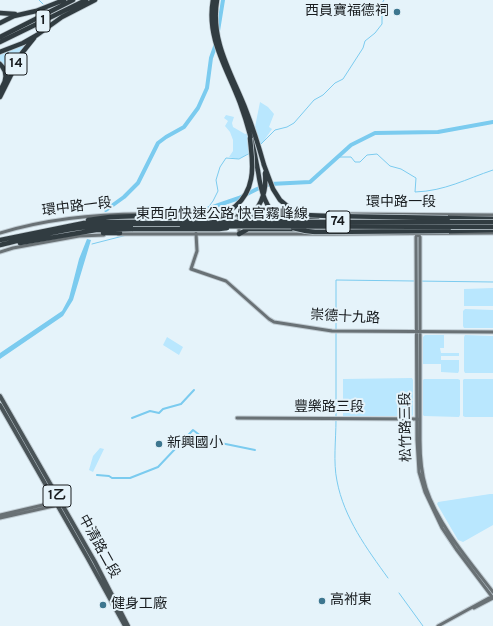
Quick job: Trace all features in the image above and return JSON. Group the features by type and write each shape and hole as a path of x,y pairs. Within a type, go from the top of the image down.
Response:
{"highway":[{"path":"0,13 13,14 36,11 64,0"},
{"name":"1","path":"0,37 73,0"},
{"name":"1","path":"0,42 86,0"},
{"path":"0,52 24,43 62,17 95,0"},
{"path":"213,0 211,20 215,44 239,102 254,153 261,189 265,201 275,216 292,228 315,232 449,231"},
{"path":"217,0 215,20 219,45 246,110 264,166 273,188 280,200 292,210 304,215 448,218"},
{"path":"0,23 23,13"},
{"name":"14","path":"0,97 22,53 37,35"},
{"path":"0,64 5,70 6,75 4,84 0,90"},
{"path":"94,219 207,218 232,210 244,196 251,179 250,138"},
{"path":"0,245 96,230 132,231 220,229 238,225 255,211 263,198 266,183 264,166"},
{"name":"74","path":"8,237 65,223 94,219 117,216 170,215"},
{"name":"74","path":"239,215 250,219 448,218 493,221"},
{"name":"東西向快速公路 快官霧峰線","path":"0,245 55,232 85,227 182,224 493,221"},
{"name":"東西向快速公路 快官霧峰線","path":"0,240 8,237 84,223 110,222 493,227"},
{"name":"74","path":"239,234 248,229 428,229 493,232"},
{"path":"70,234 120,233"}],"main road":[{"name":"中清路二段","path":"0,396 125,626"},
{"name":"中清路二段","path":"0,404 58,503 95,562 128,626"}],"street":[{"name":"環中路一段","path":"0,234 56,220 86,216 126,214 493,214"},
{"name":"松竹路三段","path":"418,214 418,234 416,237 418,278 418,466 427,498 449,538 493,598"},
{"path":"239,215 239,234"},
{"name":"環中路一段","path":"0,252 13,248 79,236 132,231 138,233 239,234 418,234 493,232"},
{"name":"崇德十九路","path":"196,233 197,251 191,269 226,281 274,322 332,331 493,332"},
{"name":"豐樂路三段","path":"237,418 418,419"},
{"name":"松竹路三段","path":"418,419 421,464 427,490 452,537 493,592"},
{"path":"0,515 58,503"},
{"path":"0,518 58,503"},
{"path":"438,626 489,598 493,598"},
{"path":"442,626 493,598"}],"shaded area":[{"path":"28,41 21,51 8,80 3,64 0,62 0,52"},
{"path":"260,102 268,107 274,114 269,127 272,129 263,142 243,157 237,159 229,157 233,151 233,140 230,132 225,126 228,121 224,118 226,115 234,117 232,123 233,127 245,134 254,132"},
{"path":"87,239 91,240 73,300 63,316 0,359 0,353 62,311 69,298 79,259"},
{"path":"493,288 493,306 464,306 464,289"},
{"path":"465,309 493,310 493,328 464,328 463,311"},
{"path":"425,335 444,335 444,348 440,348 441,353 459,353 459,356 441,356 441,360 459,360 458,373 441,372 441,364 423,364 423,337"},
{"path":"465,335 493,336 493,373 465,373"},
{"path":"167,337 183,347 179,355 163,345"},
{"path":"412,378 412,416 343,416 343,379"},
{"path":"424,379 460,380 459,417 423,415"},
{"path":"464,379 493,379 493,417 463,416"},
{"path":"100,448 104,449 93,472 89,470 93,456"},
{"path":"493,494 493,525 463,542 458,540 437,504 438,502"}],"waterway":[{"path":"39,0 43,4"},
{"path":"218,31 223,0"},
{"path":"260,145 275,130 287,127 294,123 314,100 323,95 335,83 343,79 363,48 365,41 375,33 382,24 382,3 384,0"},
{"path":"106,210 124,197 138,183 158,143 184,127 198,108 207,88 211,58 216,44"},
{"path":"207,209 239,198 270,184 310,182 351,145 375,133 438,132 493,122"},
{"path":"196,214 207,209 213,201 218,191 216,180 220,167 226,158 239,159 250,153"},
{"path":"339,157 351,157 355,162 360,162 367,155 377,154 390,166 401,169 416,178 415,192 446,187 493,170"},
{"path":"92,244 127,235"},
{"path":"336,329 336,280 493,282"},
{"path":"336,332 336,417"},
{"path":"132,418 150,411 159,413 163,409 181,404 194,390"},
{"path":"336,420 335,466 340,495 357,532 388,578"},
{"path":"97,475 109,476 112,478 130,478 158,467 193,430 206,440 255,450"},
{"path":"399,593 423,626"}],"place":[{"name":"西員寶福德祠","path":"397,12"},
{"name":"新興國小","path":"159,444"},
{"name":"高祔東","path":"322,601"},
{"name":"健身工廠","path":"103,605"}]}
